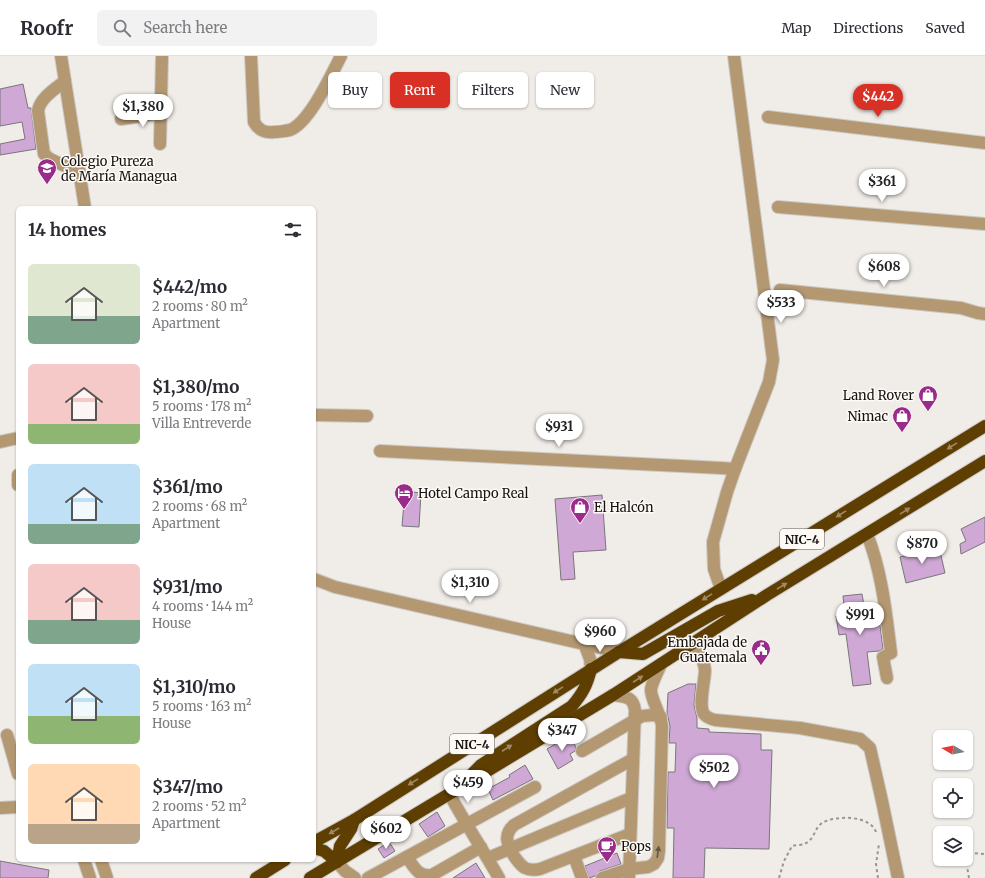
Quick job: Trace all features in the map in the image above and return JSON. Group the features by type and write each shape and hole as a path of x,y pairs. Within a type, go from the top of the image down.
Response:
{"highway":[{"name":"NIC-4","path":"316,841 354,820 591,669 985,426"},
{"name":"NIC-4","path":"310,878 613,695 767,595 985,461"},
{"path":"619,652 643,654 718,611 767,595"},
{"path":"453,793 481,765 572,706 582,695 591,669"},
{"path":"316,849 324,851 337,862 340,846 351,829 354,820"},
{"path":"256,878 282,862"}],"street":[{"path":"61,56 85,206"},
{"path":"160,144 162,56"},
{"path":"251,56 254,122 257,128 266,133 280,132 291,129 304,119 330,80 341,56"},
{"path":"721,589 714,569 713,542 735,469 769,382 773,360 734,56"},
{"path":"65,81 42,101 39,106 38,111 44,154 50,159 80,173"},
{"path":"122,119 161,113"},
{"path":"768,117 985,143"},
{"path":"778,207 985,224"},
{"path":"780,290 954,308 985,314"},
{"path":"316,415 368,416"},
{"path":"0,442 16,438"},
{"path":"380,451 735,469"},
{"path":"867,534 874,550 882,586 891,653 883,657 887,678"},
{"path":"316,580 335,586 619,652"},
{"path":"584,643 590,659 591,669"},
{"path":"695,643 703,658 705,670 702,706 703,714 708,718 715,720 808,729 860,739 870,748 898,878"},
{"path":"602,878 629,873 648,867 654,864 658,858 662,726 661,717 651,693 653,682 661,664"},
{"path":"613,695 627,697 632,700 634,704 635,721 629,873"},
{"path":"582,751 647,715 661,717"},
{"path":"8,735 16,766"},
{"path":"630,834 540,869 525,873 509,848 507,840 509,829 514,825 633,760"},
{"path":"368,878 535,787"},
{"path":"453,793 466,824 499,878"},
{"path":"406,857 419,873 425,876 432,875 484,852 509,848 631,798"},
{"path":"0,808 16,807"},
{"path":"574,856 582,878"},
{"path":"85,862 90,878"},
{"path":"102,862 107,878"},
{"path":"337,862 345,872 355,878"}],"path":[{"path":"779,878 786,856 792,846 804,844 811,840 820,824 824,822 846,818 856,818 870,823 875,828 878,835"},
{"path":"878,840 879,852 876,864 878,878"},
{"path":"969,878 967,866 968,856 973,852 985,854"}],"building":[{"path":"23,84 28,108 31,108 36,149 0,155 0,144 25,139 22,122 0,126 0,89"},
{"path":"405,491 421,493 419,527 402,526"},
{"name":"El Halcón","path":"602,495 606,550 573,552 575,579 561,580 555,499"},
{"path":"985,517 985,542 961,554 960,544 966,541 961,529"},
{"path":"939,547 945,573 906,583 900,557"},
{"path":"862,594 865,611 878,609 883,649 879,651 867,652 871,684 853,686 846,634 839,635 836,616 845,614 843,596"},
{"path":"688,684 696,684 694,705 697,718 697,728 709,729 709,732 761,734 761,750 772,750 769,849 705,848 704,878 673,878 674,828 667,828 668,772 675,772 676,743 669,743 670,726 667,713 668,693"},
{"path":"569,736 576,747 575,751 570,754 573,760 558,769 547,749"},
{"path":"525,765 533,779 493,800 488,789 510,777 509,775"},
{"path":"437,812 445,826 428,837 419,824"},
{"path":"389,842 395,851 384,858 378,849"},
{"path":"617,853 621,864 600,871 595,876 589,878 585,866"},
{"path":"0,861 49,870 48,878 0,878"},
{"path":"476,863 485,878 453,878"}],"place":[{"name":"Colegio Pureza de María Managua","path":"47,185"},
{"name":"Land Rover","path":"928,412"},
{"name":"Nimac","path":"902,433"},
{"name":"Hotel Campo Real","path":"404,510"},
{"name":"El Halcón","path":"580,524"},
{"name":"Embajada de Guatemala","path":"761,666"},
{"name":"Pops","path":"607,863"}]}
